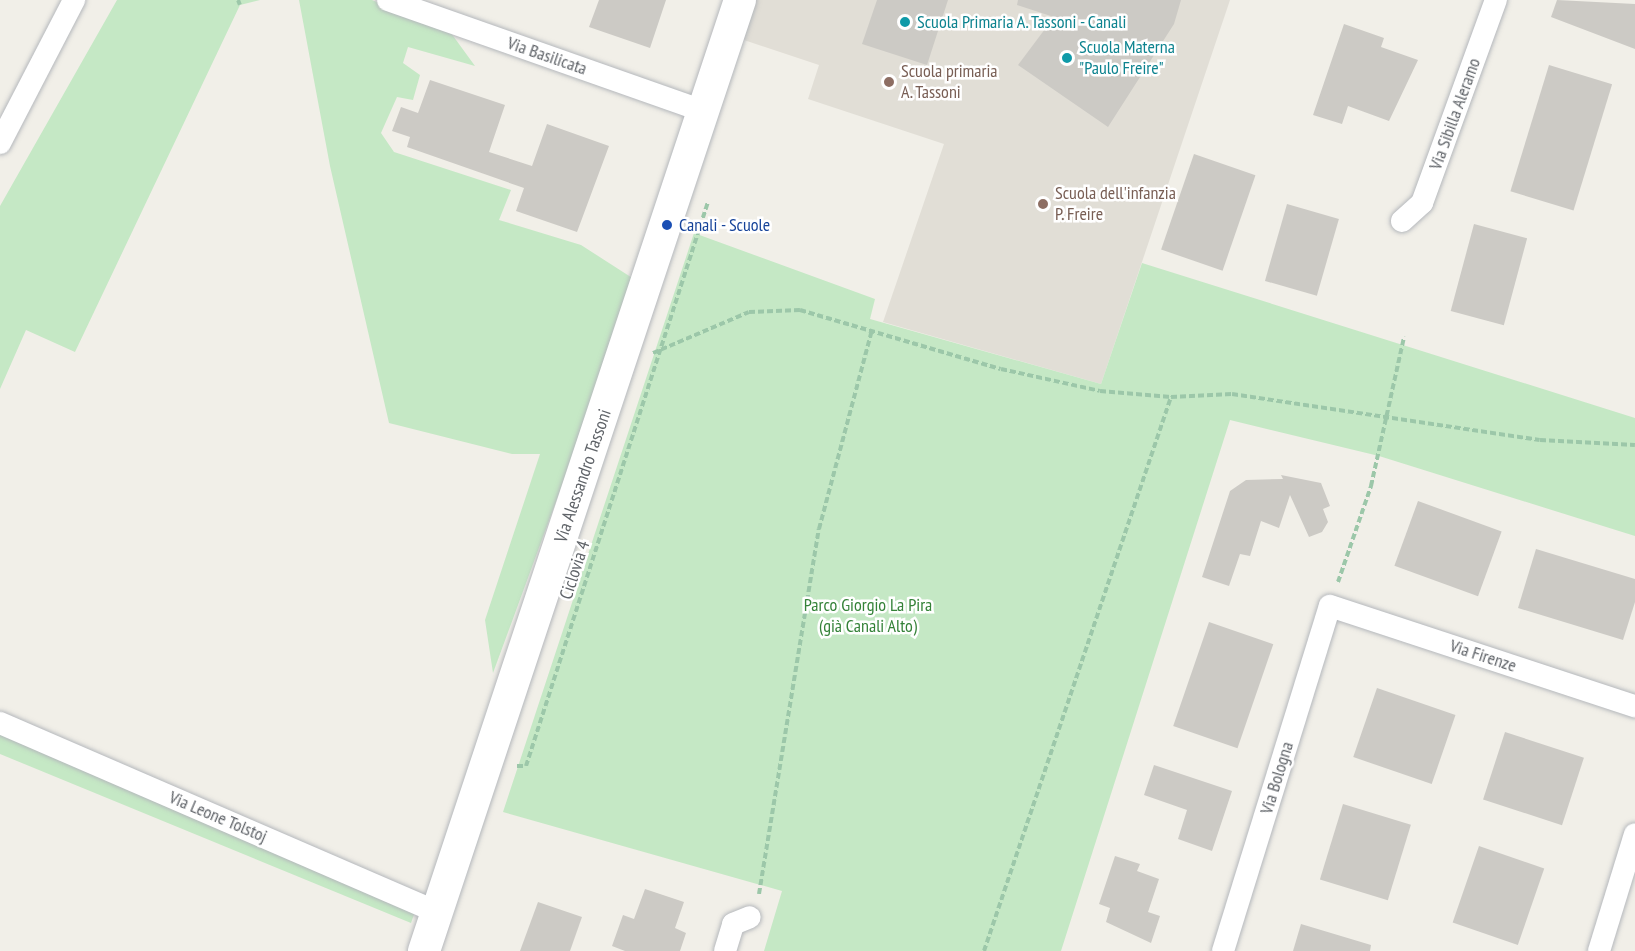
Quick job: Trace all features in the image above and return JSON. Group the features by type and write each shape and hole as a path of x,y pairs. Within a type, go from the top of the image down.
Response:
{"street":[{"path":"0,143 74,0"},
{"name":"Via Basilicata","path":"388,0 706,112"},
{"name":"Via Alessandro Tassoni","path":"424,951 706,112 740,0"},
{"name":"Via Sibilla Aleramo","path":"1402,221 1422,203 1496,0"},
{"name":"Via Firenze","path":"1330,606 1635,706"},
{"name":"Via Bologna","path":"1223,951 1330,606"},
{"name":"Via Leone Tolstoj","path":"0,723 437,912"},
{"path":"1599,951 1635,834"},
{"path":"725,951 733,924 750,917"}],"path":[{"name":"Ciclovia 4","path":"507,766 526,766 708,202"},
{"path":"621,365 749,312 800,310 1051,381 1171,397 1232,394 1540,440 1635,445"},
{"path":"750,917 761,890 787,704 819,529 872,330"},
{"path":"1330,606 1371,486 1404,337"},
{"path":"984,951 1171,397"}],"shaded area":[{"name":"Scuola dell'infanzia P. Freire","path":"741,0 1230,0 1101,384 883,322 944,144 808,99 819,65 729,35"}],"green space":[{"path":"117,0 260,0 240,5 75,352 26,330 0,389 0,206"},
{"path":"299,0 372,0 451,33 475,66 408,47 403,63 420,75 413,100 397,97 381,133 394,152 511,190 499,220 581,245 637,281 493,673 485,620 540,454 512,454 389,423 330,166"},
{"name":"Parco Giorgio La Pira (già Canali Alto)","path":"694,233 875,299 870,319 1101,384 1142,263 1635,418 1635,536 1379,456 1230,420 1061,951 764,951 782,891 503,812"},
{"path":"0,723 418,903 411,923 0,754"}],"building":[{"path":"599,0 666,0 650,48 589,27"},
{"name":"Scuola Primaria A. Tassoni - Canali","path":"877,0 948,0 927,65 862,44"},
{"name":"Scuola Materna \"Paulo Freire\"","path":"1018,0 1181,0 1174,24 1108,127 1018,65 1054,17 1017,5"},
{"path":"1557,0 1635,4 1635,49 1551,17"},
{"path":"1344,24 1384,38 1381,47 1418,60 1389,121 1348,106 1342,124 1313,115"},
{"path":"1549,65 1612,84 1574,211 1510,191"},
{"path":"430,80 505,105 489,152 532,166 547,124 609,146 577,232 516,211 524,188 407,147 410,137 392,131 401,107 418,113"},
{"path":"1194,154 1255,175 1223,271 1161,249"},
{"path":"1287,204 1339,219 1317,296 1265,281"},
{"path":"1474,224 1527,238 1504,325 1451,311"},
{"path":"1281,475 1321,483 1330,506 1323,509 1328,522 1322,532 1309,537 1290,495 1279,528 1261,521 1250,556 1240,554 1229,586 1202,577 1230,491 1246,480 1283,479"},
{"path":"1418,501 1502,531 1478,596 1394,566"},
{"path":"1536,549 1635,579 1635,602 1623,640 1518,608"},
{"path":"1209,622 1273,644 1237,748 1173,726"},
{"path":"1377,688 1455,715 1432,784 1353,757"},
{"path":"1505,732 1584,758 1562,825 1483,800"},
{"path":"1154,765 1232,791 1212,851 1178,839 1187,810 1144,795"},
{"path":"1343,804 1411,825 1388,900 1320,880"},
{"path":"1479,846 1544,868 1518,945 1453,923"},
{"path":"1115,856 1140,864 1137,871 1159,879 1148,912 1160,916 1151,943 1106,922 1110,908 1099,904"},
{"path":"645,889 684,902 675,928 686,933 680,951 625,951 612,946 623,915 634,919"},
{"path":"538,902 582,917 570,951 520,951"},
{"path":"1301,924 1371,945 1370,951 1293,951"}],"place":[{"name":"Scuola Primaria A. Tassoni - Canali","path":"905,22"},
{"name":"Scuola Materna \"Paulo Freire\"","path":"1067,58"},
{"name":"Scuola primaria A. Tassoni","path":"889,82"},
{"name":"Scuola dell'infanzia P. Freire","path":"1043,204"},
{"name":"Canali - Scuole","path":"667,225"}]}
